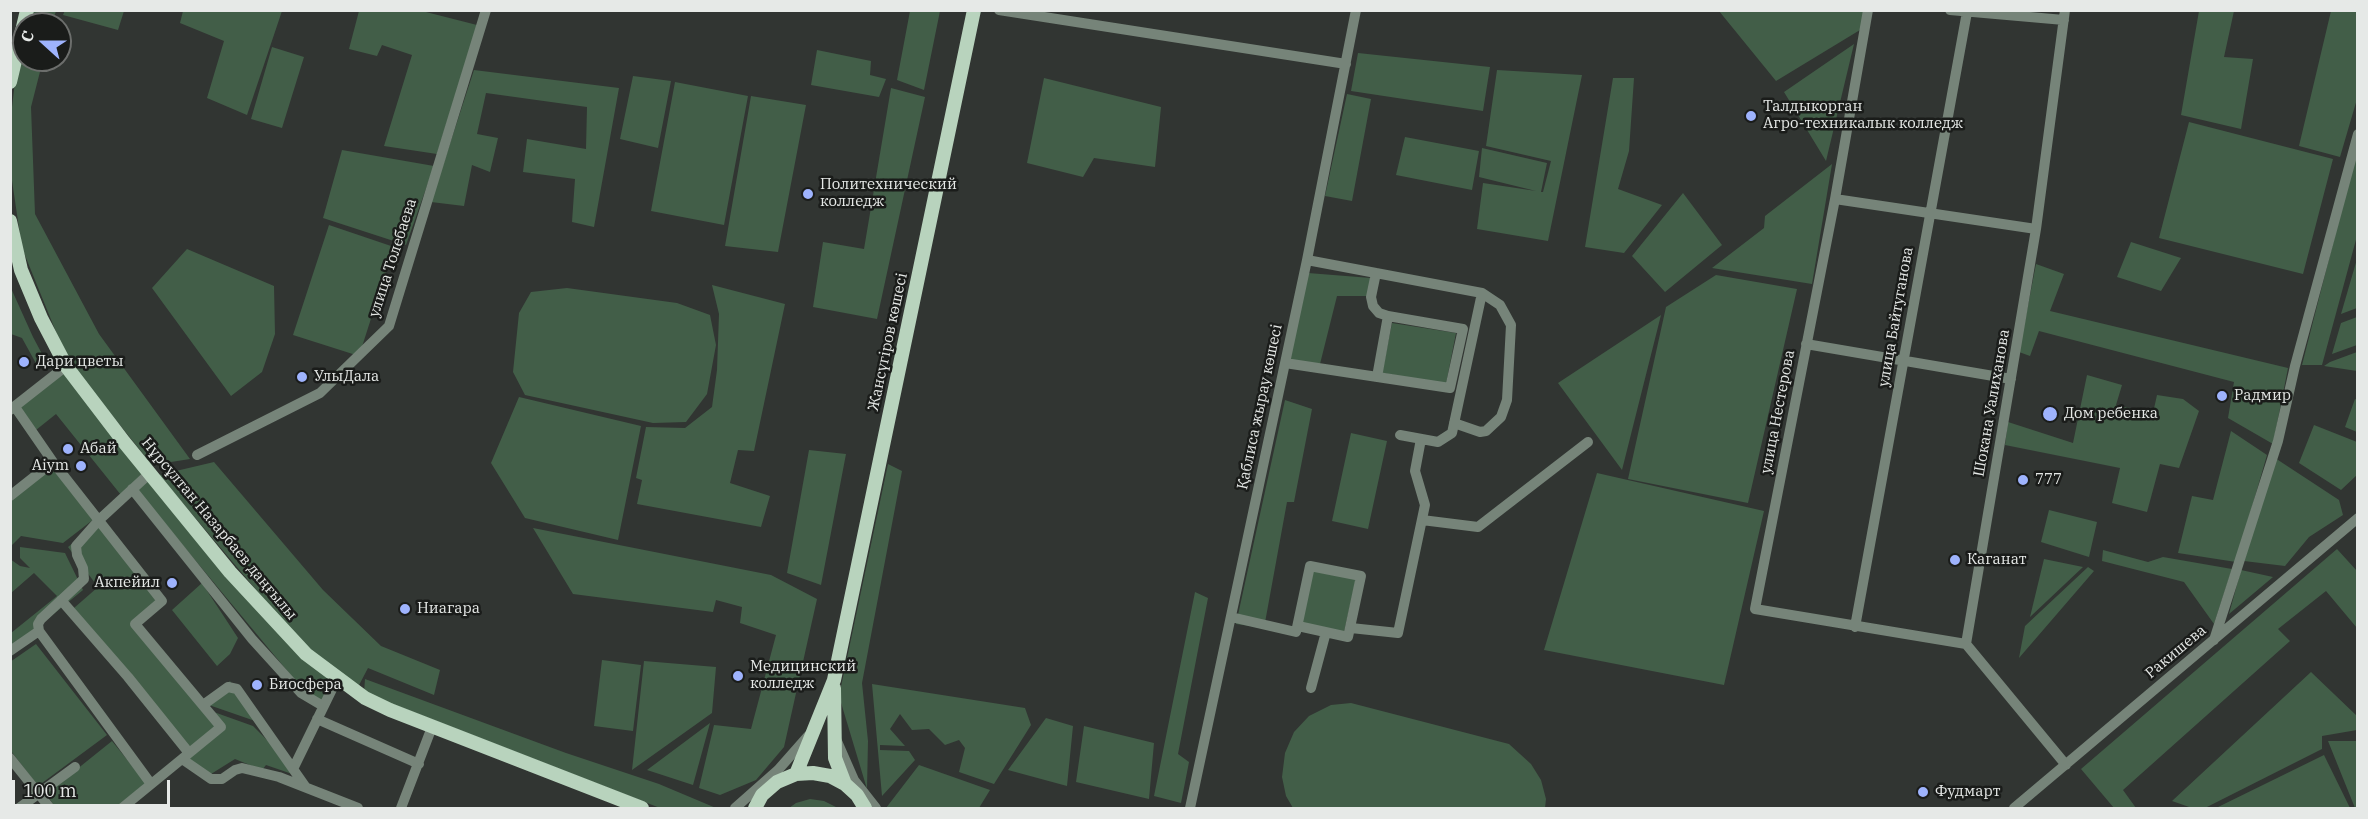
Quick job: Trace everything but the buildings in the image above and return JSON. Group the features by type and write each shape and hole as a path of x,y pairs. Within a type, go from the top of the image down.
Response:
{"main road":[{"path":"10,82 27,10"},
{"name":"Жансүгіров көшесі","path":"834,680 974,10"},
{"name":"Нұрсұлтан Назарбаев даңғылы","path":"10,221 21,270 40,318 66,366 230,572 306,654 365,698 432,727 642,808"},
{"path":"796,774 834,680"},
{"path":"834,680 835,758 845,784"},
{"path":"755,808 762,795 777,782 796,774 822,775 845,784 857,795 865,808"}],"street":[{"name":"улица Толебаева","path":"197,455 320,393 389,326 486,10"},
{"path":"999,10 1346,64"},
{"name":"Қаблиса жырау көшесі","path":"1190,808 1307,260 1356,10"},
{"name":"улица Нестерова","path":"1868,10 1835,199 1755,609 1966,644"},
{"path":"1950,10 2065,15"},
{"name":"улица Байтуганова","path":"1855,627 1967,12"},
{"name":"Шокана Уалиханова","path":"1966,644 2036,229 2065,15"},
{"path":"2214,640 2278,441 2295,366 2358,134"},
{"path":"1835,199 2036,229"},
{"path":"1307,260 1482,293 1500,305 1511,325 1507,400 1501,417 1486,431 1480,432 1454,423"},
{"path":"1285,363 1450,388 1463,329 1380,313 1373,306 1371,297 1376,273"},
{"path":"1400,435 1438,442 1452,433 1482,293"},
{"path":"1377,377 1388,316"},
{"path":"1806,344 2012,379"},
{"path":"66,366 13,409 162,601 135,624 220,727 122,808"},
{"path":"1351,628 1398,633 1425,505 1415,471 1421,439"},
{"path":"1422,520 1478,527 1588,442"},
{"path":"10,496 53,462"},
{"path":"150,473 99,520 76,546 84,579 38,624 39,631 152,784"},
{"path":"132,489 252,639 301,693 323,706"},
{"name":"Ракишева","path":"2014,808 2358,519"},
{"path":"1231,617 1296,632 1310,566 1361,576 1348,637 1298,626"},
{"path":"61,600 128,677 185,756 211,779 222,779 242,768 305,786 356,808"},
{"path":"10,651 39,631"},
{"path":"1311,688 1326,632"},
{"path":"1966,644 2066,765"},
{"path":"293,769 337,678"},
{"path":"203,705 228,687 237,689 305,786"},
{"path":"317,719 419,764"},
{"path":"401,808 432,727"},
{"path":"735,808 778,770 815,729"},
{"path":"835,734 854,780 876,808"},
{"path":"10,758 50,808"},
{"path":"19,808 75,767"}],"green space":[{"path":"65,10 124,10 118,30 72,17 72,12 64,12"},
{"path":"29,11 56,11 56,12"},
{"path":"183,11 282,11 247,115 207,98 224,41 180,23"},
{"path":"359,11 422,11 477,25 437,154 384,146 412,55 382,45 377,56 349,49"},
{"path":"910,11 940,11 924,90 897,80"},
{"path":"1719,11 1865,11 1860,30 1776,81"},
{"path":"2199,11 2234,11 2224,57 2253,59 2241,129 2181,115"},
{"path":"2331,11 2357,11 2357,99 2340,157 2299,146"},
{"path":"1854,44 1826,161 1784,92"},
{"path":"272,47 304,57 282,128 251,119"},
{"path":"817,50 871,61 870,75 886,79 879,97 811,85"},
{"path":"1358,53 1490,67 1483,111 1351,91"},
{"path":"474,70 619,88 594,227 572,222 575,179 523,172 527,139 586,149 587,107 486,93 477,134 498,138 490,172 472,165 464,206 431,202"},
{"path":"1497,70 1582,75 1548,241 1477,229 1483,183 1536,191 1479,177 1482,148 1547,163 1541,192 1543,192 1551,161 1486,146"},
{"path":"16,72 40,72 31,107 35,214 99,334 190,459 152,465 67,359 22,248 11,174 10,124"},
{"path":"633,76 671,81 658,148 620,139"},
{"path":"1044,78 1161,107 1155,167 1094,158 1083,177 1027,163"},
{"path":"1613,78 1634,78 1629,151 1618,189 1662,205 1624,253 1585,247"},
{"path":"675,82 748,96 724,225 651,211"},
{"path":"891,88 925,97 877,319 813,307 823,242 864,249"},
{"path":"1347,94 1371,99 1352,201 1325,196"},
{"path":"751,96 806,105 778,252 725,246"},
{"path":"2189,122 2333,159 2303,274 2159,238"},
{"path":"1405,137 1479,151 1472,190 1396,175"},
{"path":"2357,149 2357,236 2322,365 2302,365"},
{"path":"342,150 434,166 406,245 323,218"},
{"path":"1832,164 1812,284 1712,268 1764,228 1765,216"},
{"path":"1683,193 1722,245 1665,292 1632,256"},
{"path":"329,225 394,247 359,356 293,335"},
{"path":"2131,242 2181,258 2161,291 2117,277"},
{"path":"187,249 274,286 275,334 262,372 231,396 152,288"},
{"path":"2357,259 2357,308 2341,314"},
{"path":"2036,264 2064,274 2050,311 2288,368 2273,444 2228,418 2234,382 2039,331 2030,356 2019,352"},
{"path":"1308,273 1371,278 1368,296 1337,296 1320,364 1290,360"},
{"path":"1716,275 1797,289 1748,503 1628,479 1666,307"},
{"path":"712,285 785,304 754,451 738,450 730,483 770,496 761,527 637,504 642,480 636,478 646,427 685,428 712,407 717,370 719,314"},
{"path":"10,286 49,367 38,367 22,338 11,334"},
{"path":"567,288 677,303 710,315 716,345 707,394 686,422 653,423 525,395 513,372 519,313 531,292"},
{"path":"1661,315 1622,470 1558,383"},
{"path":"2357,317 2357,345 2332,354 2341,323"},
{"path":"1392,323 1456,333 1446,384 1382,373"},
{"path":"2357,352 2357,371 2324,366 2330,362"},
{"path":"66,370 146,473 121,495 56,414 36,430 19,408"},
{"path":"2087,375 2122,385 2116,405 2153,413 2157,395 2183,399 2199,411 2179,468 2160,464 2147,512 2112,503 2120,468 2005,445 2008,422 2073,443"},
{"path":"519,397 641,426 618,540 525,518 491,463"},
{"path":"2355,399 2357,400 2357,432 2345,427"},
{"path":"1285,400 1312,409 1294,502 1287,502 1264,628 1236,624"},
{"path":"2314,425 2357,442 2357,475 2341,490 2299,463"},
{"path":"2231,431 2267,455 2236,562 2178,553 2192,496 2213,500"},
{"path":"1351,433 1387,441 1368,529 1332,521"},
{"path":"809,450 846,454 821,585 787,573"},
{"path":"2275,458 2339,500 2343,515 2309,537 2285,566 2244,561"},
{"path":"214,462 323,590 381,646 440,670 434,695 368,668 357,689 307,650 159,475"},
{"path":"888,464 902,471 862,683 868,741 867,789 839,696"},
{"path":"52,467 94,519 63,543 21,536 11,546 11,499"},
{"path":"1597,473 1764,511 1724,685 1544,650"},
{"path":"149,479 333,679 321,702 304,691 136,489"},
{"path":"2049,510 2097,522 2089,557 2041,542"},
{"path":"99,522 159,601 133,623 218,727 189,750 74,608 98,587 68,547"},
{"path":"533,528 771,575 817,599 784,747 756,780 720,795 699,788 714,725 751,729 776,635 740,623 742,607 716,600 713,612 573,594"},
{"path":"20,547 65,553 83,590 11,649 11,633 57,596 34,573 11,593 10,559 20,566 30,568 20,558"},
{"path":"2337,549 2357,571 2357,628 2326,591 2278,629 2290,641 2123,790 2136,808 2114,808 2081,769"},
{"path":"2103,550 2148,562 2163,557 2232,569 2214,624 2184,582 2102,561"},
{"path":"2044,559 2083,567 2030,617"},
{"path":"2088,567 2094,571 2019,658 2025,626"},
{"path":"2241,570 2273,577 2229,614"},
{"path":"1312,571 1356,579 1344,632 1302,624"},
{"path":"202,583 238,638 230,654 217,666 172,610"},
{"path":"1195,592 1208,598 1178,754 1189,762 1181,803 1154,796"},
{"path":"36,644 107,735 38,786 11,751 10,662"},
{"path":"602,660 641,665 633,731 594,726"},
{"path":"644,661 716,667 712,713 632,770"},
{"path":"2311,672 2357,716 2357,730 2322,736 2322,749 2205,808 2192,808 2172,801"},
{"path":"365,679 566,753 659,784 716,808 660,808 364,693"},
{"path":"230,681 258,722 206,704"},
{"path":"872,684 1025,708 1031,725 994,784 959,772 965,748 959,740 945,745 929,729 912,730 900,714 890,729 905,746 880,745 880,750 909,751 915,760 882,796"},
{"path":"1351,703 1509,744 1531,764 1541,780 1546,799 1545,808 1293,808 1286,796 1282,777 1285,753 1294,732 1309,716 1331,705"},
{"path":"211,711 253,726 291,764 298,776 266,765 262,770 235,759 211,774 187,759 224,727"},
{"path":"1046,718 1073,726 1067,786 1008,770"},
{"path":"710,723 693,785 647,770"},
{"path":"1084,726 1154,743 1149,799 1076,782"},
{"path":"112,741 146,783 115,808 56,808 46,794"},
{"path":"2328,741 2357,741 2357,808 2355,808"},
{"path":"2324,755 2350,808 2216,808"},
{"path":"919,765 990,790 979,808 886,808"},
{"path":"810,799 824,801 838,808 789,808 796,803"}],"place":[{"name":"Талдыкорган Агро-техникалык колледж","path":"1751,116"},
{"name":"Политехнический колледж","path":"808,194"},
{"name":"Дари цветы","path":"24,362"},
{"name":"УлыДала","path":"302,377"},
{"name":"Радмир","path":"2222,396"},
{"name":"Дом ребенка","path":"2050,414"},
{"name":"Абай","path":"68,449"},
{"name":"Aiym","path":"81,466"},
{"name":"777","path":"2023,480"},
{"name":"Каганат","path":"1955,560"},
{"name":"Акпейил","path":"172,583"},
{"name":"Ниагара","path":"405,609"},
{"name":"Медицинский колледж","path":"738,676"},
{"name":"Биосфера","path":"257,685"},
{"name":"Фудмарт","path":"1923,792"}]}
